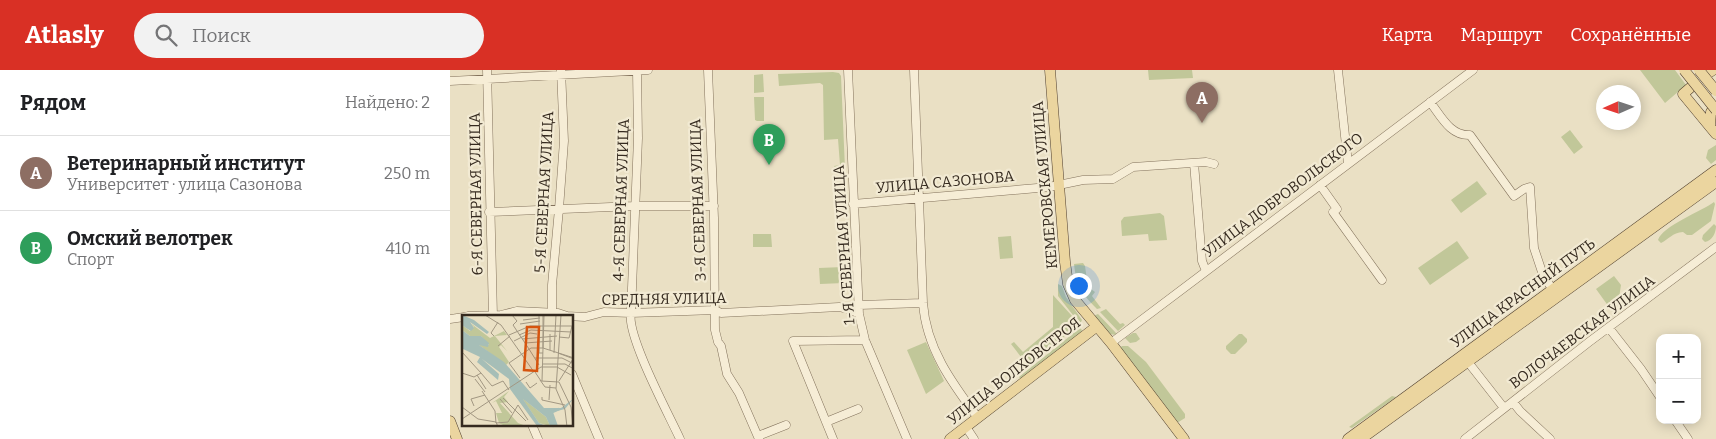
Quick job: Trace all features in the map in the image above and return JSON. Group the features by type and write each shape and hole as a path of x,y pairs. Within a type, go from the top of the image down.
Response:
{"main road":[{"name":"КЕМЕРОВСКАЯ УЛИЦА","path":"1050,70 1068,284 1074,300 1111,343 1184,439"},
{"path":"1684,70 1714,111 1713,130"},
{"path":"1699,70 1716,91"},
{"path":"1686,91 1713,130"},
{"name":"УЛИЦА КРАСНЫЙ ПУТЬ","path":"1361,439 1553,290 1716,170"},
{"name":"УЛИЦА КРАСНЫЙ ПУТЬ","path":"1348,439 1716,182"},
{"name":"УЛИЦА ВОЛХОВСТРОЯ","path":"950,439 1096,326"},
{"path":"450,421 457,439"}],"street":[{"name":"6-Я СЕВЕРНАЯ УЛИЦА","path":"486,70 493,315"},
{"name":"4-Я СЕВЕРНАЯ УЛИЦА","path":"637,70 636,206 630,320 635,343 680,439"},
{"path":"450,81 561,73 648,70"},
{"name":"3-Я СЕВЕРНАЯ УЛИЦА","path":"708,70 714,206 715,330 728,374 739,393 758,437"},
{"name":"1-Я СЕВЕРНАЯ УЛИЦА","path":"848,70 859,314 865,340 907,439"},
{"path":"914,70 923,303 927,328 934,348 951,381 978,418"},
{"path":"1338,70 1348,164"},
{"name":"УЛИЦА ДОБРОВОЛЬСКОГО","path":"1111,343 1473,70"},
{"name":"5-Я СЕВЕРНАЯ УЛИЦА","path":"551,315 560,209 564,117 561,73"},
{"path":"1430,102 1454,132 1470,135 1514,196 1530,187 1534,248 1543,275 1553,290"},
{"path":"1194,163 1202,261 1206,271"},
{"name":"УЛИЦА САЗОНОВА","path":"853,204 1059,185 1082,180 1113,179 1133,167 1194,163 1214,164"},
{"path":"1320,185 1337,209 1333,212 1382,280"},
{"path":"489,212 636,206 714,206"},
{"name":"ВОЛОЧАЕВСКАЯ УЛИЦА","path":"1465,439 1716,247"},
{"path":"858,305 923,303"},
{"name":"СРЕДНЯЯ УЛИЦА","path":"574,316 585,317 604,312 715,310 721,313 839,307 859,314"},
{"name":"СРЕДНЯЯ УЛИЦА","path":"501,315 517,311 564,315"},
{"path":"1609,328 1656,390"},
{"path":"833,439 793,341 865,340"},
{"path":"1465,359 1504,408"},
{"path":"574,379 599,439"},
{"path":"1513,402 1550,439"},
{"path":"826,422 858,408"},
{"path":"1678,424 1688,439"},
{"path":"758,437 786,425"},
{"path":"532,426 538,439"},
{"path":"966,427 974,439"}],"green space":[{"path":"1148,70 1192,70 1193,78 1149,80"},
{"path":"1640,70 1675,70 1686,85 1665,103"},
{"path":"839,73 841,76 845,169 837,170 834,166 840,165 838,139 824,140 823,85 820,83 779,86 778,74"},
{"path":"763,74 764,92 754,93 754,75"},
{"path":"754,97 764,97 764,121 755,120"},
{"path":"1570,130 1583,147 1574,154 1561,137"},
{"path":"1716,145 1716,160 1711,164 1706,158 1708,150"},
{"path":"1477,181 1487,194 1461,213 1451,200"},
{"path":"1714,202 1711,221 1692,235 1687,235 1683,232 1673,235 1661,243 1658,240 1674,224"},
{"path":"1160,213 1164,216 1167,240 1149,241 1148,234 1122,236 1121,221 1124,217"},
{"path":"1714,224 1716,226 1712,238 1705,242 1702,239 1703,235"},
{"path":"753,234 771,234 772,247 753,247"},
{"path":"1011,236 1013,258 1000,259 998,237"},
{"path":"1457,241 1469,258 1430,285 1418,268"},
{"path":"1083,263 1087,280 1085,287 1088,292 1091,289 1095,292 1092,296 1101,308 1097,309 1083,294 1078,285 1074,264"},
{"path":"843,267 844,283 820,284 819,268"},
{"path":"1614,276 1621,285 1617,311 1614,314 1596,289"},
{"path":"1058,284 1062,286 1066,297 1082,320 1080,324 1058,296"},
{"path":"1053,295 1072,316 1068,334 1028,366 1011,344 1014,342 1023,352 1053,327"},
{"path":"1106,309 1120,324 1123,323 1125,325 1118,331 1100,312"},
{"path":"1098,314 1117,335 1109,334 1091,317"},
{"path":"1080,328 1082,330 1080,335 1022,381 1019,377"},
{"path":"1136,333 1140,339 1130,343 1125,338"},
{"path":"1239,334 1242,334 1247,339 1247,342 1235,354 1231,354 1226,349 1226,346"},
{"path":"926,342 944,381 926,394 907,350"},
{"path":"1128,346 1146,362 1185,414 1185,418 1177,423 1120,348"},
{"path":"1392,396 1396,397 1352,428 1349,427"}],"place":[{"name":"Ветеринарный институт","path":"1202,123"},
{"name":"Омский велотрек","path":"769,165"}]}
